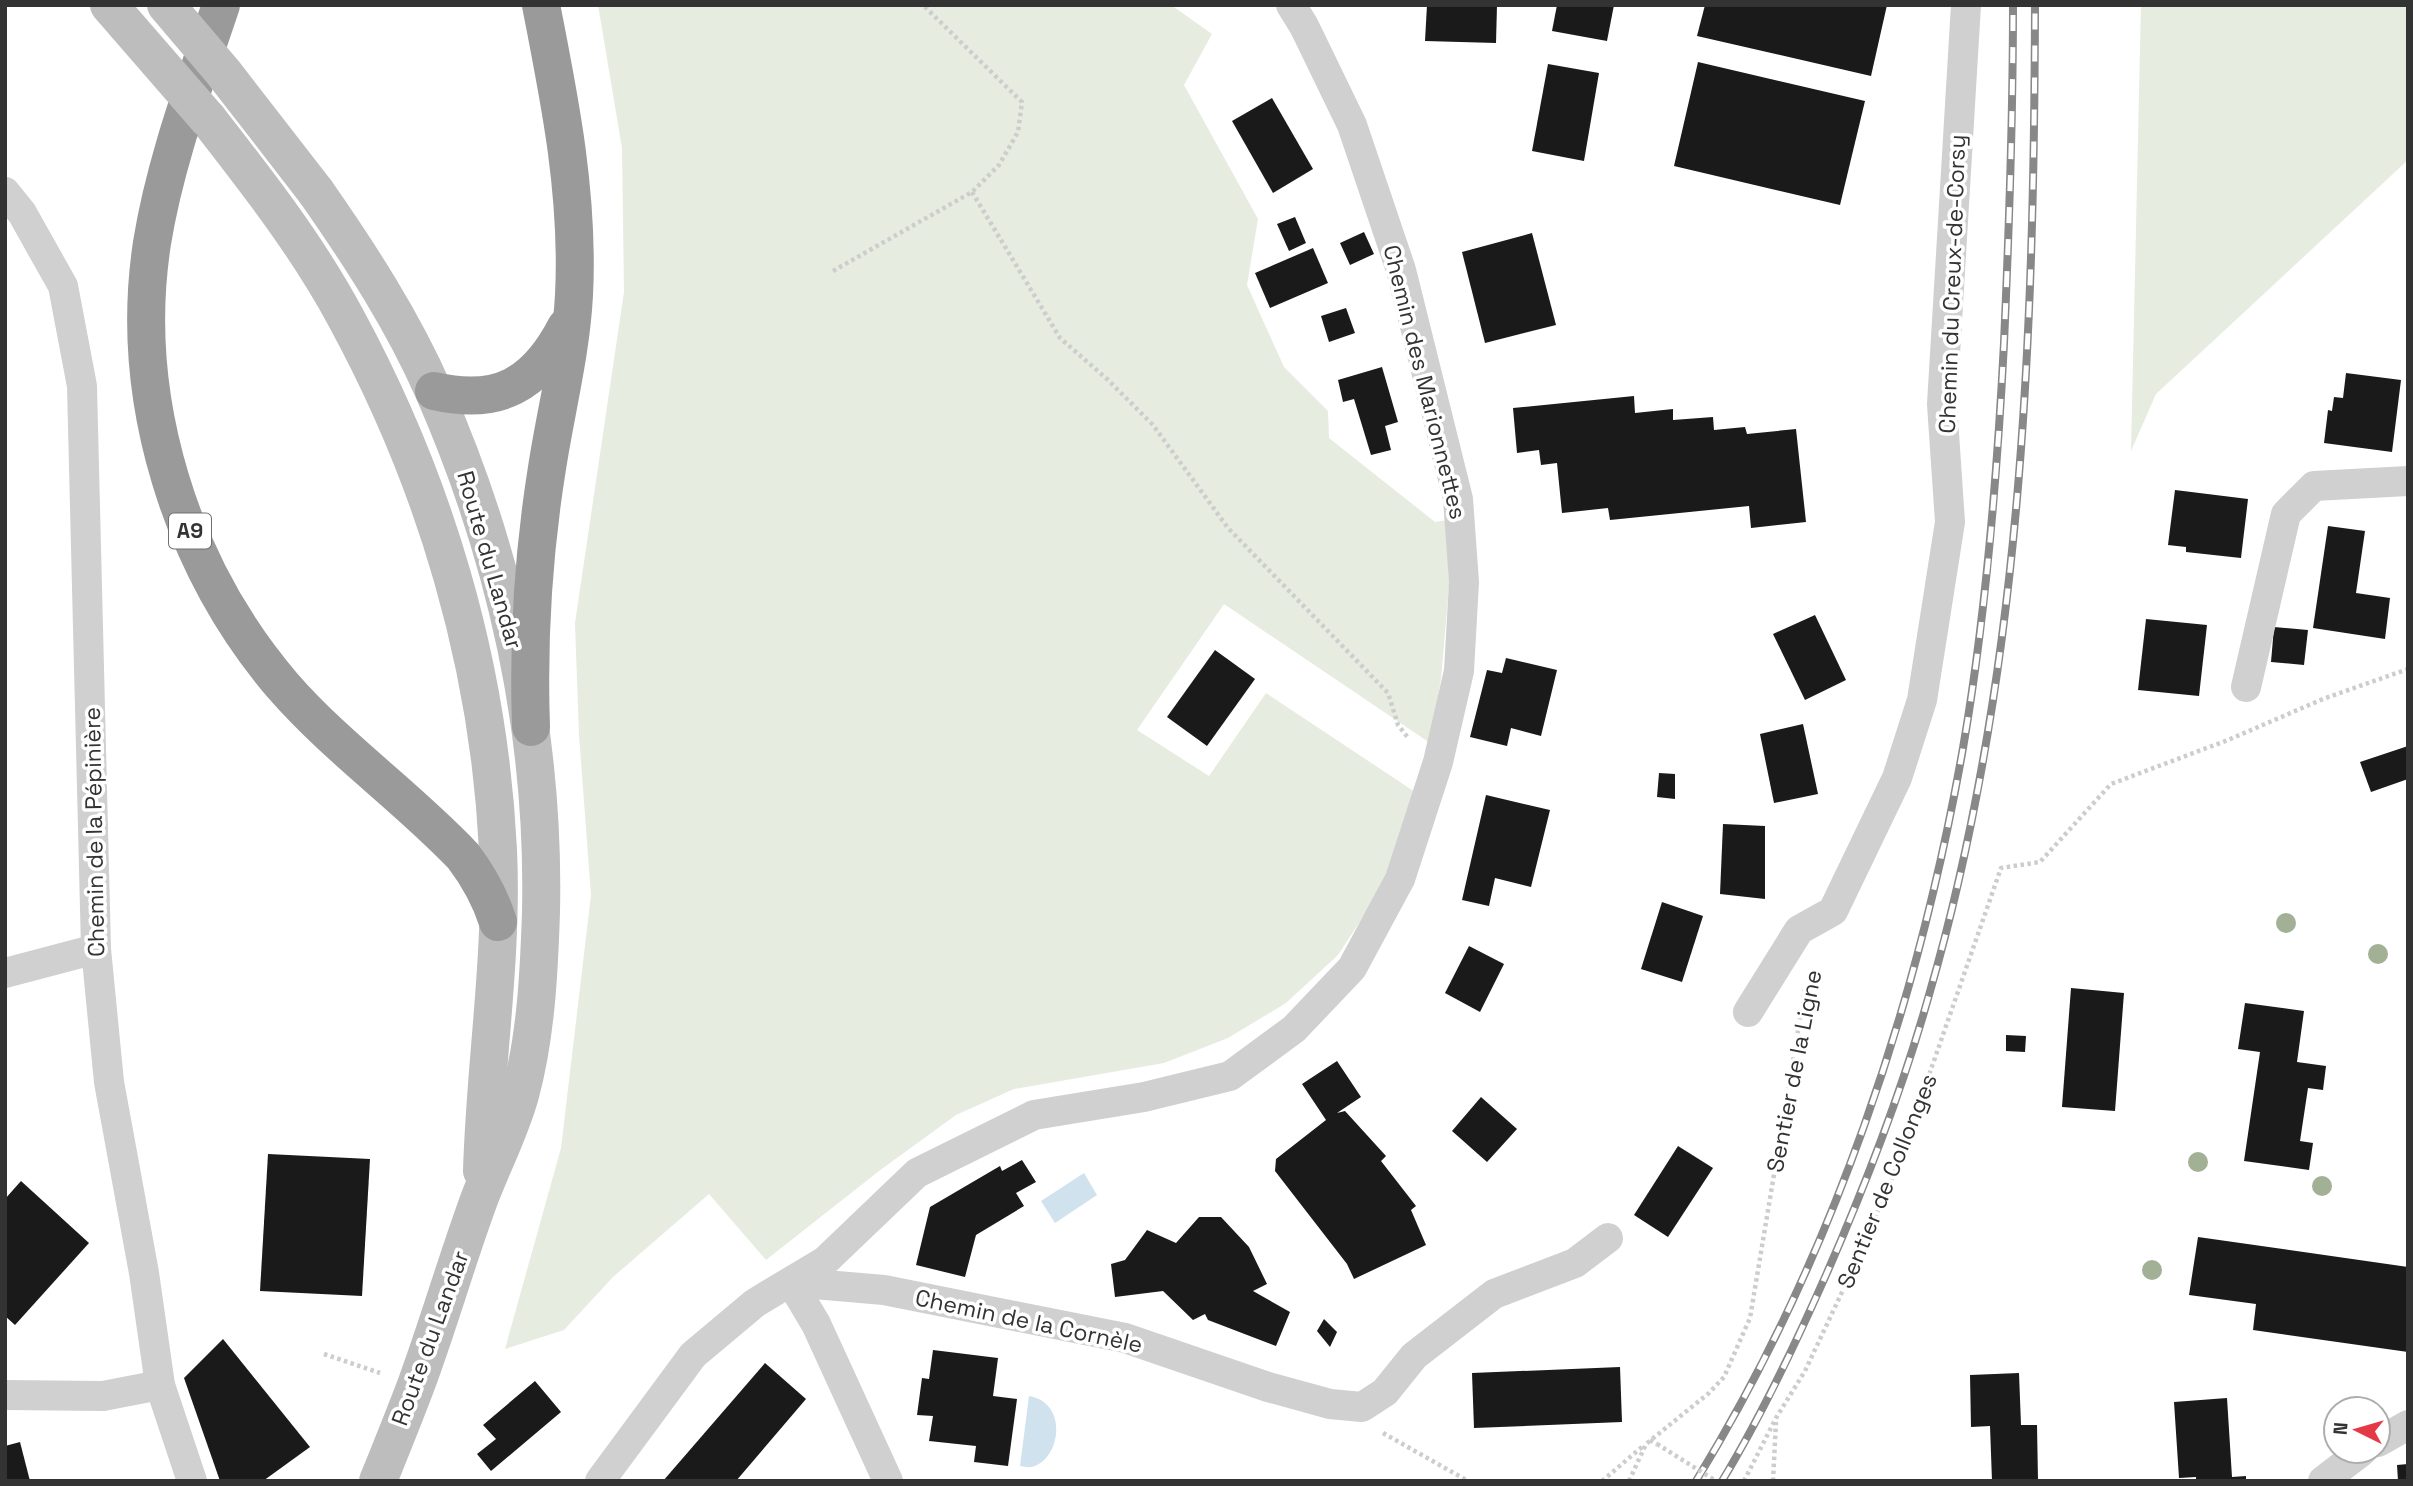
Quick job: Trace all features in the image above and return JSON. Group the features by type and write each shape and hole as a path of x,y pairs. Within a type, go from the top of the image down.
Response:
{"highway":[{"name":"A9","path":"221,5 161,194 152,245 147,295 147,342 151,388 172,485 202,563 239,627 283,686 335,738 463,856 478,876 498,922"},
{"path":"531,727 529,660 532,592 547,466 568,352 574,295 575,236 563,120 541,5"},
{"path":"434,391 478,397 508,389 534,373 554,351 568,324 574,295"}],"main road":[{"name":"Route du Landar","path":"109,5 208,119 299,241 345,316 386,395 421,477 449,560 471,646 486,733 496,828 498,922 484,1113 481,1195"},
{"name":"Route du Landar","path":"166,5 271,131 316,191 379,288 434,391 467,472 494,556 515,641 531,727 541,871 536,1002 531,1042 520,1095 503,1146 481,1195 416,1384 378,1481"},
{"path":"299,241 345,288 390,360 418,384 434,391"}],"street":[{"name":"Chemin des Marionnettes","path":"791,1282 825,1261 917,1173 1034,1115 1144,1097 1230,1076 1294,1029 1352,968 1400,879 1438,762 1459,671 1464,582 1458,499 1401,270 1357,138 1310,38 1291,5"},
{"name":"Chemin du Creux-de-Corsy","path":"1748,1012 1799,930 1833,911 1897,778 1922,700 1950,522 1942,404 1966,5"},
{"name":"Chemin de la Pépinière","path":"5,192 22,212 63,286 82,386 96,949 109,1082 144,1273 160,1385 192,1481"},
{"path":"2246,687 2286,514 2314,486 2408,481"},
{"path":"5,973 96,949"},
{"name":"Chemin de la Cornèle","path":"791,1282 884,1290 1125,1338 1268,1387 1330,1404 1362,1407 1385,1392 1414,1356 1494,1294 1575,1263 1608,1238"},
{"path":"600,1481 693,1355 755,1303 791,1282 816,1324 888,1481"},
{"path":"5,1395 103,1396 160,1385"},
{"path":"2392,1434 2408,1425"},
{"path":"2323,1481 2344,1465"}],"path":[{"path":"833,271 972,192 999,165 1018,132 1023,102 923,5"},
{"path":"972,192 1060,338 1107,379 1153,425 1228,527 1388,693 1398,725"},
{"name":"Sentier de Collonges","path":"1744,1481 1776,1418 1805,1371 1897,1167 2001,868 2040,862 2112,784 2228,740 2323,699 2408,669"},
{"name":"Sentier de la Ligne","path":"1629,1481 1648,1442 1709,1393 1724,1377 1750,1318 1805,987"},
{"path":"324,1354 384,1374"},
{"path":"1330,1404 1468,1481"},
{"path":"1773,1481 1776,1418"},
{"path":"1602,1481 1648,1442 1657,1444 1716,1481"}],"shaded area":[{"path":"598,5 1171,5 1212,34 1184,85 1258,219 1247,285 1284,367 1328,411 1329,438 1435,522 1447,520 1449,586 1441,679 1430,743 1224,604 1137,730 1209,776 1266,693 1415,792 1395,853 1376,897 1338,955 1286,1003 1228,1038 1164,1063 1014,1089 956,1115 879,1171 766,1260 709,1194 613,1277 564,1330 505,1349 561,1148 591,895 579,735 575,623 624,292 622,148"},
{"path":"2141,5 2408,5 2408,160 2156,394 2131,451"}],"water":[{"path":"1084,1173 1097,1195 1055,1223 1041,1201"},
{"path":"1029,1396 1042,1401 1051,1409 1056,1432 1049,1455 1041,1463 1031,1467 1020,1466"}],"building":[{"path":"1427,5 1497,5 1496,43 1425,41"},
{"path":"1557,5 1614,5 1607,41 1552,31"},
{"path":"1705,5 1887,5 1871,76 1697,36"},
{"path":"1698,62 1865,101 1840,205 1674,166"},
{"path":"1548,64 1599,73 1584,161 1532,151"},
{"path":"1272,98 1313,169 1273,193 1232,121"},
{"path":"1295,217 1306,243 1289,251 1277,224"},
{"path":"1364,232 1374,254 1350,265 1340,243"},
{"path":"1532,233 1556,325 1485,343 1462,252"},
{"path":"1313,248 1328,283 1270,308 1255,273"},
{"path":"1346,308 1355,333 1329,342 1321,316"},
{"path":"1382,367 1398,422 1385,426 1391,450 1371,455 1354,399 1343,402 1338,380"},
{"path":"2346,373 2401,380 2392,452 2324,443 2328,410 2332,411 2334,397 2343,398"},
{"path":"1634,396 1635,413 1673,409 1673,420 1713,417 1714,430 1745,427 1747,434 1796,429 1806,522 1751,528 1749,506 1610,520 1608,508 1562,513 1557,463 1541,465 1539,450 1517,453 1513,408"},
{"path":"2175,490 2248,499 2241,558 2186,552 2186,547 2168,545"},
{"path":"2328,526 2365,531 2356,593 2390,598 2385,639 2313,628"},
{"path":"1815,615 1846,680 1805,700 1773,634"},
{"path":"2146,619 2207,625 2199,696 2138,690"},
{"path":"2274,627 2308,630 2304,665 2271,662"},
{"path":"1215,650 1255,679 1207,746 1167,717"},
{"path":"1506,658 1557,670 1541,736 1511,728 1507,746 1470,737 1487,670 1502,673"},
{"path":"1803,724 1818,794 1774,803 1760,734"},
{"path":"2408,746 2408,779 2371,792 2360,762"},
{"path":"1659,773 1675,774 1675,799 1657,797"},
{"path":"1486,795 1550,810 1531,887 1495,878 1489,906 1462,900"},
{"path":"1723,824 1765,826 1765,899 1720,894"},
{"path":"1662,902 1703,916 1682,982 1641,969"},
{"path":"1469,946 1504,964 1480,1012 1445,993"},
{"path":"2071,988 2124,993 2115,1111 2062,1107"},
{"path":"2245,1003 2304,1011 2297,1062 2326,1066 2323,1090 2308,1088 2300,1141 2313,1143 2309,1170 2244,1161 2260,1052 2238,1049"},
{"path":"2006,1035 2026,1036 2025,1052 2006,1051"},
{"path":"1337,1061 1361,1097 1337,1113 1345,1111 1386,1156 1381,1161 1416,1206 1411,1210 1426,1245 1354,1279 1347,1264 1275,1171 1276,1159 1326,1120 1302,1084"},
{"path":"1481,1097 1517,1129 1487,1162 1452,1131"},
{"path":"1678,1146 1713,1168 1668,1237 1634,1215"},
{"path":"268,1154 370,1159 362,1296 260,1291"},
{"path":"1022,1160 1036,1182 1016,1193 1024,1206 976,1235 965,1277 916,1265 930,1207 1000,1166 1002,1171"},
{"path":"21,1181 89,1243 15,1325 5,1316 5,1199"},
{"path":"1199,1217 1221,1217 1249,1247 1267,1284 1253,1291 1290,1312 1276,1346 1208,1320 1205,1314 1193,1320 1163,1291 1115,1297 1111,1264 1125,1260 1147,1230 1176,1243"},
{"path":"2198,1237 2408,1267 2408,1352 2253,1330 2256,1304 2189,1295"},
{"path":"1324,1319 1337,1332 1330,1347 1317,1331"},
{"path":"223,1339 310,1447 263,1481 220,1481 184,1378"},
{"path":"933,1350 998,1358 993,1396 1017,1399 1008,1466 974,1462 976,1446 929,1441 933,1416 917,1415 922,1378 929,1379"},
{"path":"765,1363 806,1399 736,1481 663,1481"},
{"path":"1620,1367 1622,1422 1474,1428 1472,1373"},
{"path":"2019,1373 2021,1425 2037,1425 2038,1481 1992,1481 1990,1426 1971,1427 1970,1375"},
{"path":"535,1381 561,1412 491,1471 477,1454 496,1439 483,1425"},
{"path":"2227,1398 2232,1477 2246,1476 2246,1481 2196,1481 2196,1477 2179,1478 2174,1402"},
{"path":"20,1442 30,1481 5,1481 5,1446"},
{"path":"2408,1464 2408,1481 2398,1481 2397,1465"}],"railway":[{"path":"1696,1481 1745,1396 1789,1309 1864,1127 1895,1034 1944,844 1971,698 1994,496 2008,259 2013,5"},
{"path":"1722,1481 1790,1354 1869,1172 1895,1102 1929,995 1960,874 1985,752 2003,628 2016,504 2026,379 2031,254 2035,5"}]}
